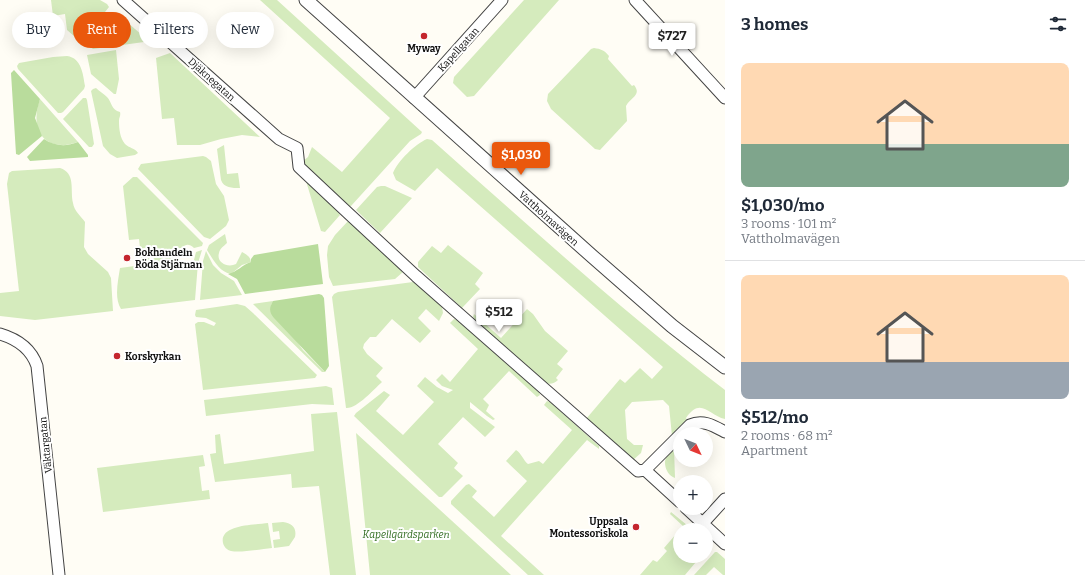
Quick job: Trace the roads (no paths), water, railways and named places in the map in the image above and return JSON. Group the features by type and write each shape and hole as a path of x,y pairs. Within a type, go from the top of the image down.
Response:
{"street":[{"name":"Vattholmavägen","path":"306,0 599,262 678,330 725,367"},
{"name":"Kapellgatan","path":"414,98 502,0"},
{"path":"635,0 725,98"},
{"name":"Djäknegatan","path":"131,2 279,139 296,148 299,166 416,276 638,471 645,470"},
{"name":"Väktargatan","path":"0,334 13,338 23,345 33,356 37,366 59,575"},
{"path":"673,496 645,470 690,425 694,423 706,423 725,432"},
{"path":"694,515 703,523 725,499"},
{"path":"713,533 725,544"}],"place":[{"name":"Myway","path":"424,36"},
{"name":"Bokhandeln Röda Stjärnan","path":"127,258"},
{"name":"Korskyrkan","path":"117,356"},
{"name":"Uppsala Montessoriskola","path":"636,527"}],"park label":[{"name":"Kapellgärdsparken","path":"406,534"}]}
